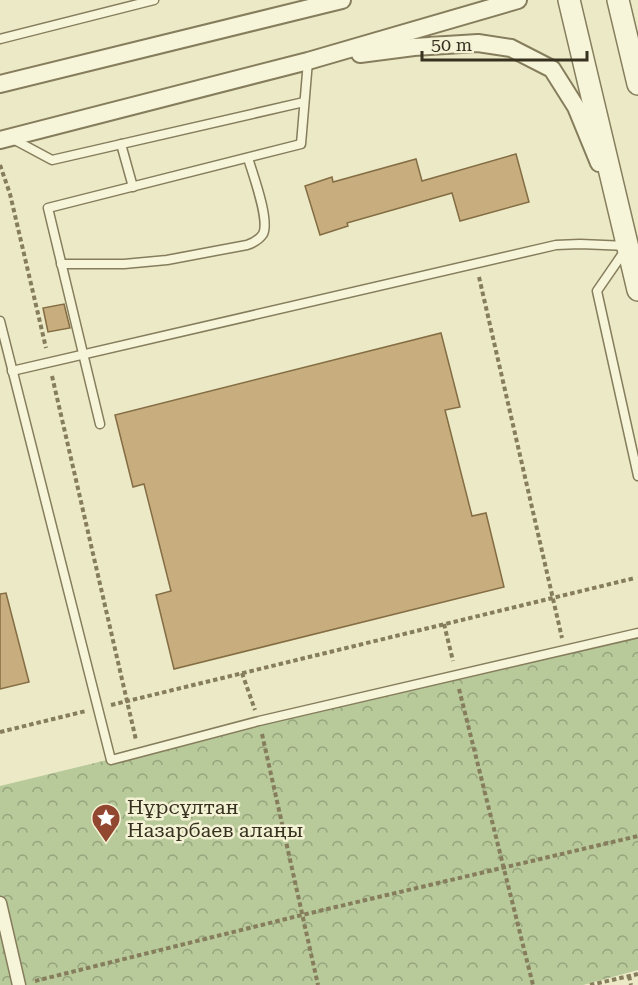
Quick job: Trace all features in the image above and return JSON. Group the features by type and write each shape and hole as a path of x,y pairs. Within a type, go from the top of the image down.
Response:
{"street":[{"path":"0,84 342,0"},
{"path":"5,139 308,61 518,0"},
{"path":"569,0 638,290"},
{"path":"618,0 638,84"},
{"path":"308,61 414,47 478,43 511,48 552,69 576,107 594,147 628,246"},
{"path":"0,903 25,984"}],"lane":[{"path":"0,39 154,0"},
{"path":"100,424 48,208 301,144 308,61"},
{"path":"5,139 52,160 304,102"},
{"path":"121,144 133,187"},
{"path":"61,264 124,264 167,260 255,242 261,237 265,222 248,158"},
{"path":"12,371 556,245 628,246"},
{"path":"628,246 597,291 638,476"},
{"path":"0,321 111,760 259,721 638,633"}],"path":[{"path":"0,165 10,194 139,753"},
{"path":"476,264 565,651"},
{"path":"0,732 635,578"},
{"path":"444,624 532,985"},
{"path":"242,673 259,721 318,985"},
{"path":"25,984 302,915 638,836"},
{"path":"590,985 638,974"},
{"path":"629,976 631,985"}],"green space":[{"path":"638,631 638,970 583,985 0,985 0,786"}],"building":[{"path":"516,154 529,202 460,221 452,193 347,223 348,226 320,235 305,186 332,177 333,182 416,159 422,181"},
{"path":"64,304 70,328 48,332 43,308"},
{"path":"441,333 460,407 445,410 472,516 486,513 504,587 174,669 156,595 171,591 144,484 133,487 115,415"},
{"path":"6,593 29,682 0,689 0,594"}],"place":[{"name":"Нұрсұлтан Назарбаев алаңы","path":"106,844"}]}
